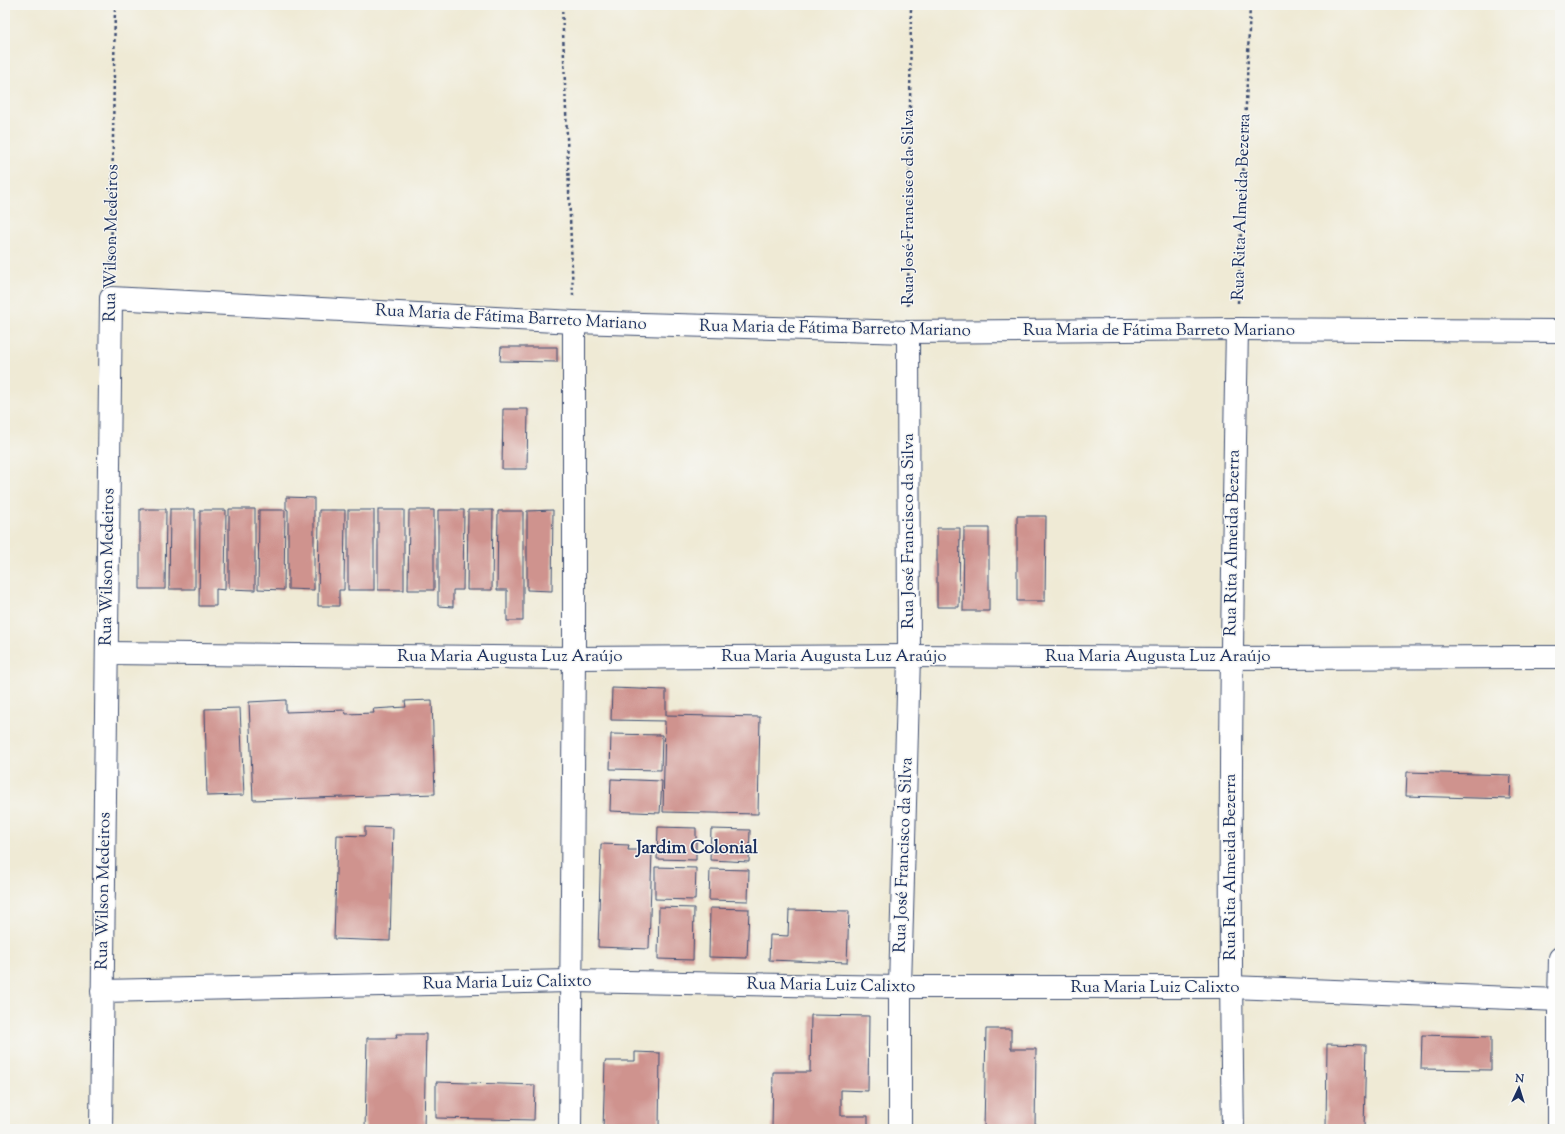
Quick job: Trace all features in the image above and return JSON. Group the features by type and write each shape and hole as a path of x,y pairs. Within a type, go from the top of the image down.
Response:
{"street":[{"name":"Rua Maria de Fátima Barreto Mariano","path":"111,298 574,322 908,332 1237,329 1560,331"},
{"name":"Rua Wilson Medeiros","path":"101,1129 108,652 111,298"},
{"path":"570,1129 570,981 574,658 574,322"},
{"name":"Rua Rita Almeida Bezerra","path":"1233,1129 1230,987 1231,658 1237,329"},
{"name":"Rua José Francisco da Silva","path":"900,1129 900,987 909,656 908,332"},
{"name":"Rua Maria Augusta Luz Araújo","path":"108,652 574,658 909,656 1231,658 1560,657"},
{"path":"1559,1129 1560,958"},
{"name":"Rua Maria Luiz Calixto","path":"102,991 570,981 900,987 1230,987 1559,1000"}],"path":[{"name":"Rua Wilson Medeiros","path":"111,298 115,5"},
{"path":"562,5 574,322"},
{"name":"Rua José Francisco da Silva","path":"908,332 911,5"},
{"name":"Rua Rita Almeida Bezerra","path":"1237,329 1250,5"},
{"path":"1558,5 1560,58"}],"building":[{"path":"501,347 557,347 557,362 500,361"},
{"path":"503,409 528,409 527,469 502,469"},
{"path":"286,497 314,498 314,590 288,589 288,510 286,509"},
{"path":"140,509 166,509 165,589 140,589"},
{"path":"170,509 195,509 195,589 169,589"},
{"path":"229,509 255,509 255,590 229,589"},
{"path":"200,510 226,510 225,590 216,589 216,606 199,606"},
{"path":"259,510 285,510 284,590 258,589"},
{"path":"319,510 345,510 344,590 339,590 339,606 318,606"},
{"path":"348,510 374,510 374,590 348,590"},
{"path":"378,510 404,510 404,590 378,590"},
{"path":"409,510 434,510 434,590 408,590"},
{"path":"438,510 464,510 463,590 453,590 453,607 438,606"},
{"path":"468,510 493,510 492,590 467,590"},
{"path":"553,510 552,591 527,590 527,511"},
{"path":"498,511 523,511 523,621 507,621 507,590 497,590"},
{"path":"1017,516 1046,516 1045,601 1017,601"},
{"path":"937,528 960,528 959,607 937,607"},
{"path":"964,528 989,528 989,611 963,611"},
{"path":"612,688 666,690 666,715 760,717 758,814 663,812 665,721 611,720"},
{"path":"286,700 286,712 345,710 346,714 374,713 373,709 406,707 405,701 432,700 435,794 253,800 249,702"},
{"path":"240,708 244,795 207,796 205,709"},
{"path":"611,734 662,735 661,770 610,769"},
{"path":"1407,772 1511,775 1510,799 1406,796"},
{"path":"611,779 662,781 660,813 610,811"},
{"path":"365,827 393,828 390,941 334,939 337,835 365,836"},
{"path":"658,827 696,828 696,860 657,859"},
{"path":"711,829 750,830 749,862 710,860"},
{"path":"601,844 629,845 628,850 652,850 649,949 598,947"},
{"path":"655,867 696,868 695,900 655,899"},
{"path":"710,869 749,870 748,901 709,900"},
{"path":"659,907 694,908 693,960 658,959"},
{"path":"710,908 749,909 747,958 709,957"},
{"path":"789,910 849,911 847,963 769,960 770,935 788,936"},
{"path":"811,1015 869,1016 868,1091 841,1090 841,1116 868,1116 868,1129 772,1129 773,1072 810,1072"},
{"path":"986,1029 1011,1029 1011,1049 1036,1049 1035,1129 984,1129"},
{"path":"396,1034 426,1034 424,1129 365,1129 367,1038 397,1038"},
{"path":"1422,1035 1491,1037 1491,1070 1421,1069"},
{"path":"1327,1044 1366,1045 1364,1129 1326,1129"},
{"path":"635,1052 660,1053 659,1129 603,1129 605,1061 635,1061"},
{"path":"436,1082 535,1085 534,1120 436,1118"}],"district":[{"name":"Jardim Colonial","path":"697,849"}]}
